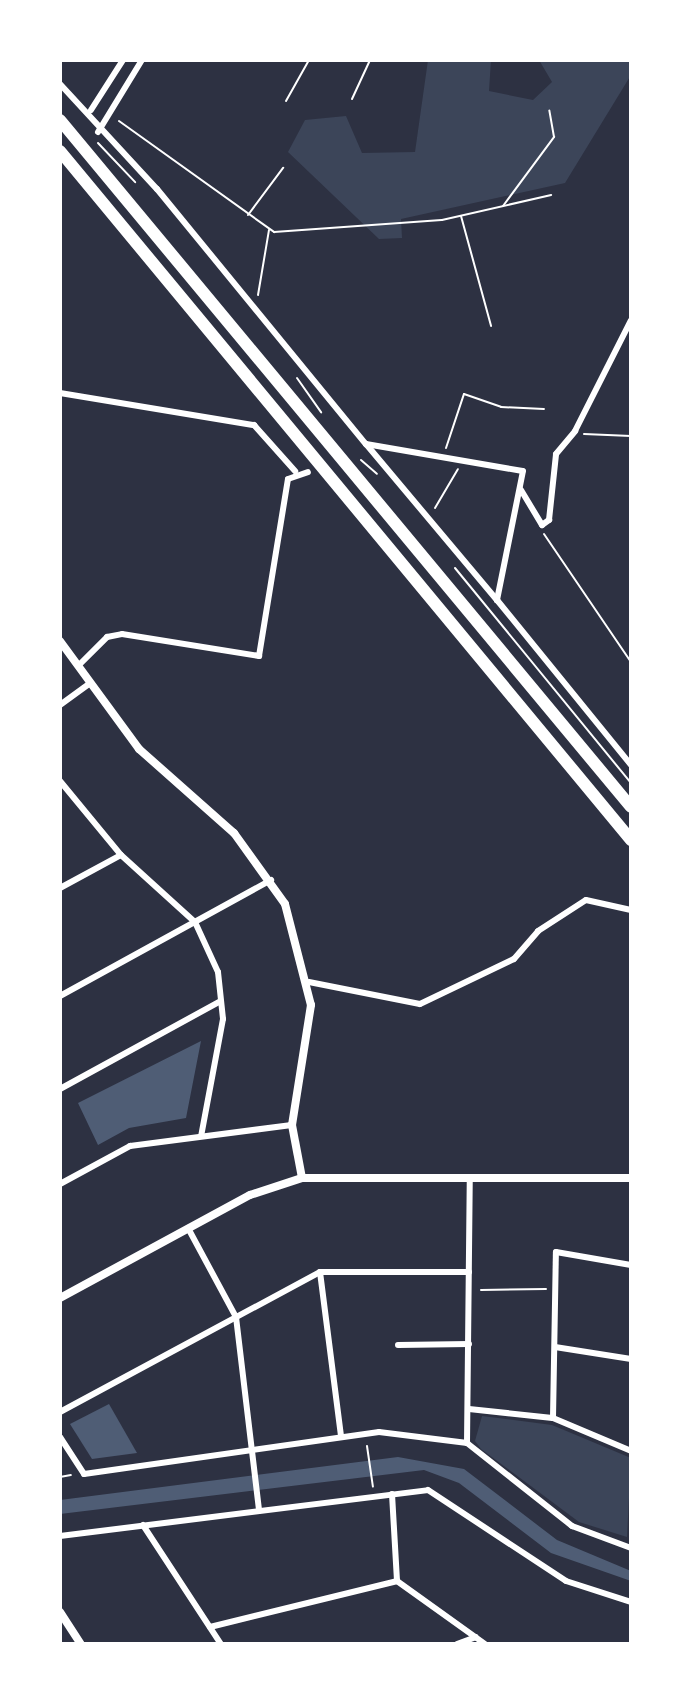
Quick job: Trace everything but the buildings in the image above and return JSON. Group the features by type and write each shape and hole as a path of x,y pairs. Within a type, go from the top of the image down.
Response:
{"highway":[{"path":"60,120 631,807"},
{"path":"60,151 631,840"}],"street":[{"path":"91,110 123,60"},
{"path":"98,132 142,60"},
{"path":"60,84 98,132 157,189 631,765"},
{"path":"521,490 542,525 554,506 556,454 575,431 631,320"},
{"path":"60,393 254,425 295,471 308,472"},
{"path":"366,444 523,471 497,600"},
{"path":"78,666 107,637 122,634 259,656 277,576 280,515 295,471"},
{"path":"60,641 139,749 234,833 272,880 309,982 309,1048 292,1125 302,1178"},
{"path":"60,705 90,683"},
{"path":"60,781 121,855 195,922 218,972 221,1001 201,1136"},
{"path":"60,888 121,855"},
{"path":"60,996 272,880"},
{"path":"309,982 420,1004 514,959 538,931 586,900 631,910"},
{"path":"60,1089 221,1001"},
{"path":"60,1184 130,1146 292,1125"},
{"path":"467,1443 470,1177"},
{"path":"60,1298 250,1195 302,1178 631,1178"},
{"path":"188,1228 236,1317 259,1511"},
{"path":"553,1418 556,1252 631,1265"},
{"path":"60,1412 320,1272 469,1272"},
{"path":"320,1272 341,1436"},
{"path":"398,1345 469,1344"},
{"path":"555,1347 631,1359"},
{"path":"469,1409 553,1418 631,1451"},
{"path":"60,1437 84,1474 252,1455 341,1436 379,1432 467,1443 572,1526 631,1548"},
{"path":"60,1536 428,1490 448,1499 566,1581 631,1602"},
{"path":"392,1494 397,1581"},
{"path":"143,1525 221,1644"},
{"path":"210,1627 397,1581 485,1644"},
{"path":"60,1612 81,1644"},
{"path":"457,1644 476,1637"}],"path":[{"path":"286,101 309,60"},
{"path":"352,99 370,60"},
{"path":"503,206 554,137 549,110"},
{"path":"110,113 269,229 344,232 461,216 551,195"},
{"path":"248,215 283,168"},
{"path":"461,216 491,326"},
{"path":"254,307 269,229"},
{"path":"443,457 464,394 501,407 544,409"},
{"path":"575,431 631,436"},
{"path":"426,516 460,460"},
{"path":"542,525 631,662"},
{"path":"469,1290 555,1289"},
{"path":"366,1439 372,1486"}],"shaded area":[{"path":"428,60 491,60 489,91 533,100 552,82 539,60 631,60 631,75 565,183 401,219 402,238 379,239 288,152 305,120 346,116 362,153 415,152"},
{"path":"201,1041 186,1118 129,1128 98,1145 78,1103"},
{"path":"109,1404 137,1453 92,1459 70,1424"},
{"path":"482,1416 552,1425 631,1458 627,1537 579,1522 481,1449 475,1441"},
{"path":"398,1457 464,1469 557,1540 631,1571 631,1581 551,1553 459,1483 424,1470 60,1514 60,1500"}]}
